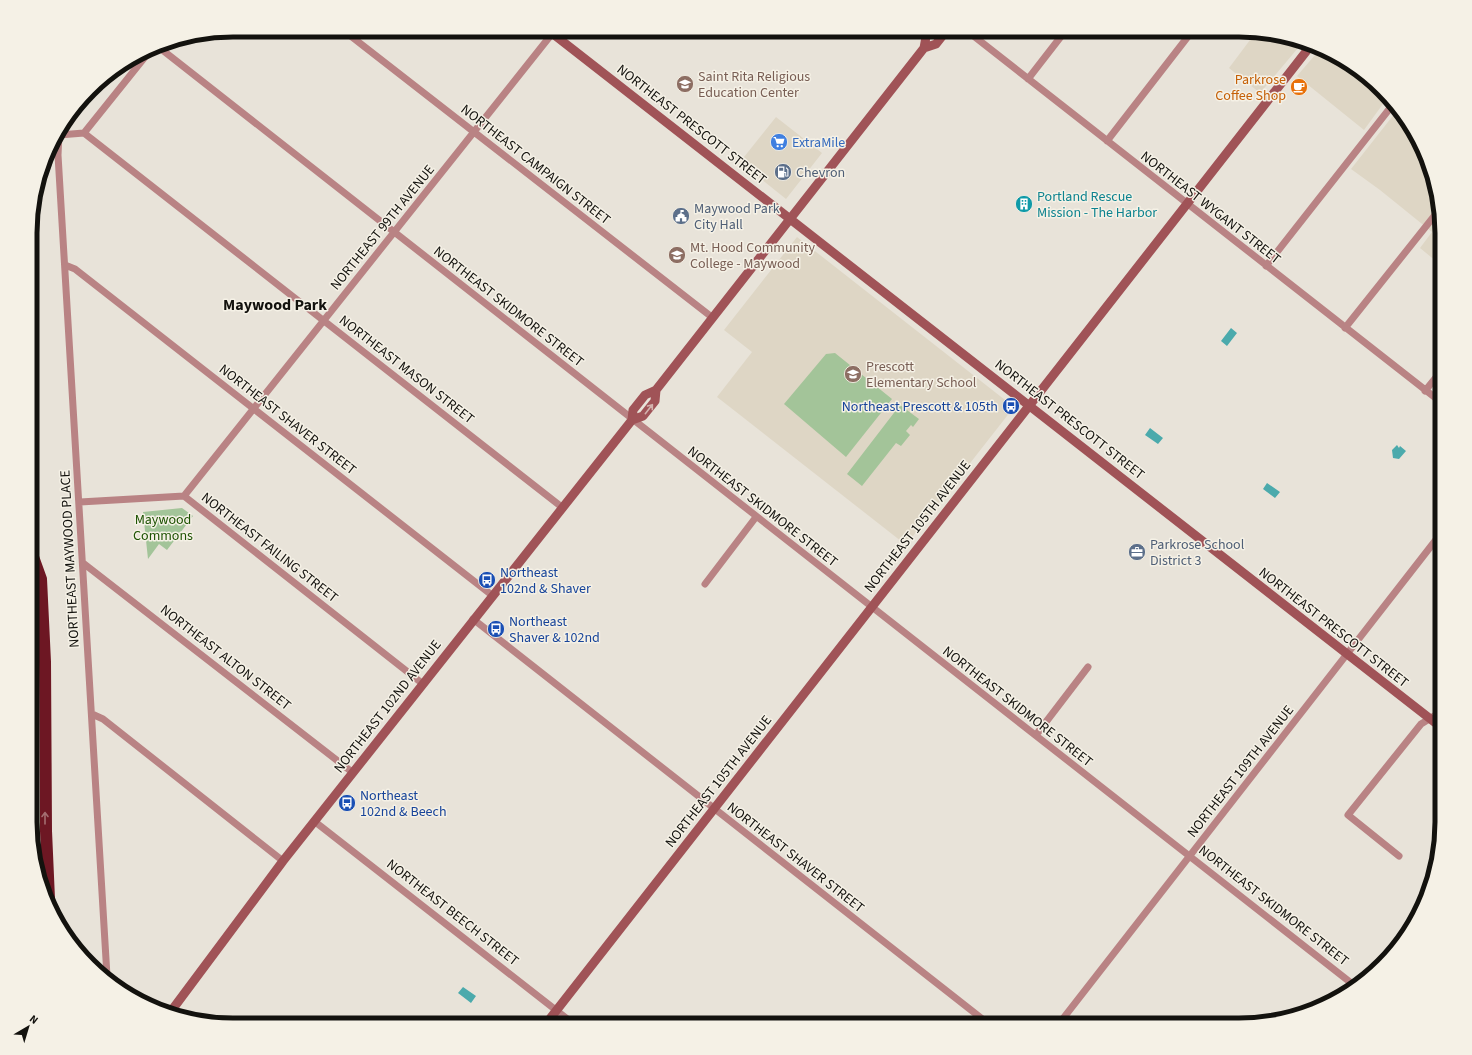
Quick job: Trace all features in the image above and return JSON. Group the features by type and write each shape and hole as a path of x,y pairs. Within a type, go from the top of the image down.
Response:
{"highway":[{"path":"37,568 41,579 45,662 46,831 49,889"}],"street":[{"name":"NORTHEAST CAMPAIGN STREET","path":"352,37 713,318"},
{"name":"NORTHEAST 99TH AVENUE","path":"184,496 474,133 547,37"},
{"name":"NORTHEAST PRESCOTT STREET","path":"560,37 1347,655 1435,722"},
{"name":"NORTHEAST 102ND AVENUE","path":"173,1009 283,861 352,772 632,420 633,410 645,395 656,390 924,48 926,37"},
{"name":"NORTHEAST 102ND AVENUE","path":"924,48 936,44 942,37"},
{"name":"NORTHEAST WYGANT STREET","path":"975,37 1435,398"},
{"path":"1028,79 1061,37"},
{"path":"1107,141 1189,37"},
{"name":"NORTHEAST 105TH AVENUE","path":"550,1018 1308,49"},
{"name":"NORTHEAST SKIDMORE STREET","path":"160,51 394,232 1351,983"},
{"path":"64,134 84,133 144,58"},
{"path":"1266,266 1390,109"},
{"name":"NORTHEAST MASON STREET","path":"84,133 563,508"},
{"name":"NORTHEAST MAYWOOD PLACE","path":"59,143 58,155 108,972"},
{"path":"1345,328 1434,216"},
{"name":"NORTHEAST SHAVER STREET","path":"65,264 75,269 493,596"},
{"path":"1425,391 1435,379"},
{"name":"NORTHEAST FAILING STREET","path":"80,502 184,496 423,684"},
{"path":"705,584 756,517"},
{"name":"NORTHEAST 109TH AVENUE","path":"1063,1018 1435,541"},
{"name":"NORTHEAST ALTON STREET","path":"83,563 352,772"},
{"name":"NORTHEAST SHAVER STREET","path":"473,619 981,1018"},
{"path":"1036,735 1088,667"},
{"path":"92,714 103,719 283,861"},
{"path":"1399,856 1348,815 1421,724 1435,715"},
{"name":"NORTHEAST BEECH STREET","path":"314,821 566,1018"}],"shaded area":[{"path":"1246,37 1277,41 1299,46 1260,93 1229,68 1250,40"},
{"path":"1317,53 1348,70 1378,94 1384,102 1364,130 1297,76"},
{"path":"1394,114 1409,135 1425,170 1435,220 1435,260 1420,248 1432,232 1380,190 1351,169"},
{"path":"776,117 822,153 786,199 740,162"},
{"name":"Prescott Elementary School","path":"797,237 1014,407 906,545 717,397 752,352 724,330"}],"green space":[{"path":"835,353 892,399 846,457 784,404 826,354"},
{"path":"900,405 919,419 913,427 911,425 906,431 910,435 901,446 896,443 862,486 847,474"},
{"name":"Maywood Commons","path":"182,508 193,516 167,550 159,544 148,559 143,512"},
{"path":"37,696 40,852 37,835"}],"water":[{"path":"1231,328 1237,333 1227,346 1221,341"},
{"path":"1150,428 1163,438 1158,444 1145,435"},
{"path":"1397,445 1399,448 1400,446 1406,451 1399,459 1393,458 1392,450"},
{"path":"1267,483 1280,492 1275,498 1263,489"},
{"path":"463,987 476,996 471,1003 458,993"}],"place":[{"name":"Saint Rita Religious Education Center","path":"685,84"},
{"name":"Parkrose Coffee Shop","path":"1299,87"},
{"name":"ExtraMile","path":"779,142"},
{"name":"Chevron","path":"783,172"},
{"name":"Portland Rescue Mission - The Harbor","path":"1024,204"},
{"name":"Maywood Park City Hall","path":"681,216"},
{"name":"Mt. Hood Community College - Maywood","path":"677,255"},
{"name":"Prescott Elementary School","path":"853,374"},
{"name":"Northeast Prescott & 105th","path":"1011,406"},
{"name":"Parkrose School District 3","path":"1137,552"},
{"name":"Northeast 102nd & Shaver","path":"487,580"},
{"name":"Northeast Shaver & 102nd","path":"496,629"},
{"name":"Northeast 102nd & Beech","path":"347,803"}],"district":[{"name":"Maywood Park","path":"275,304"}]}
